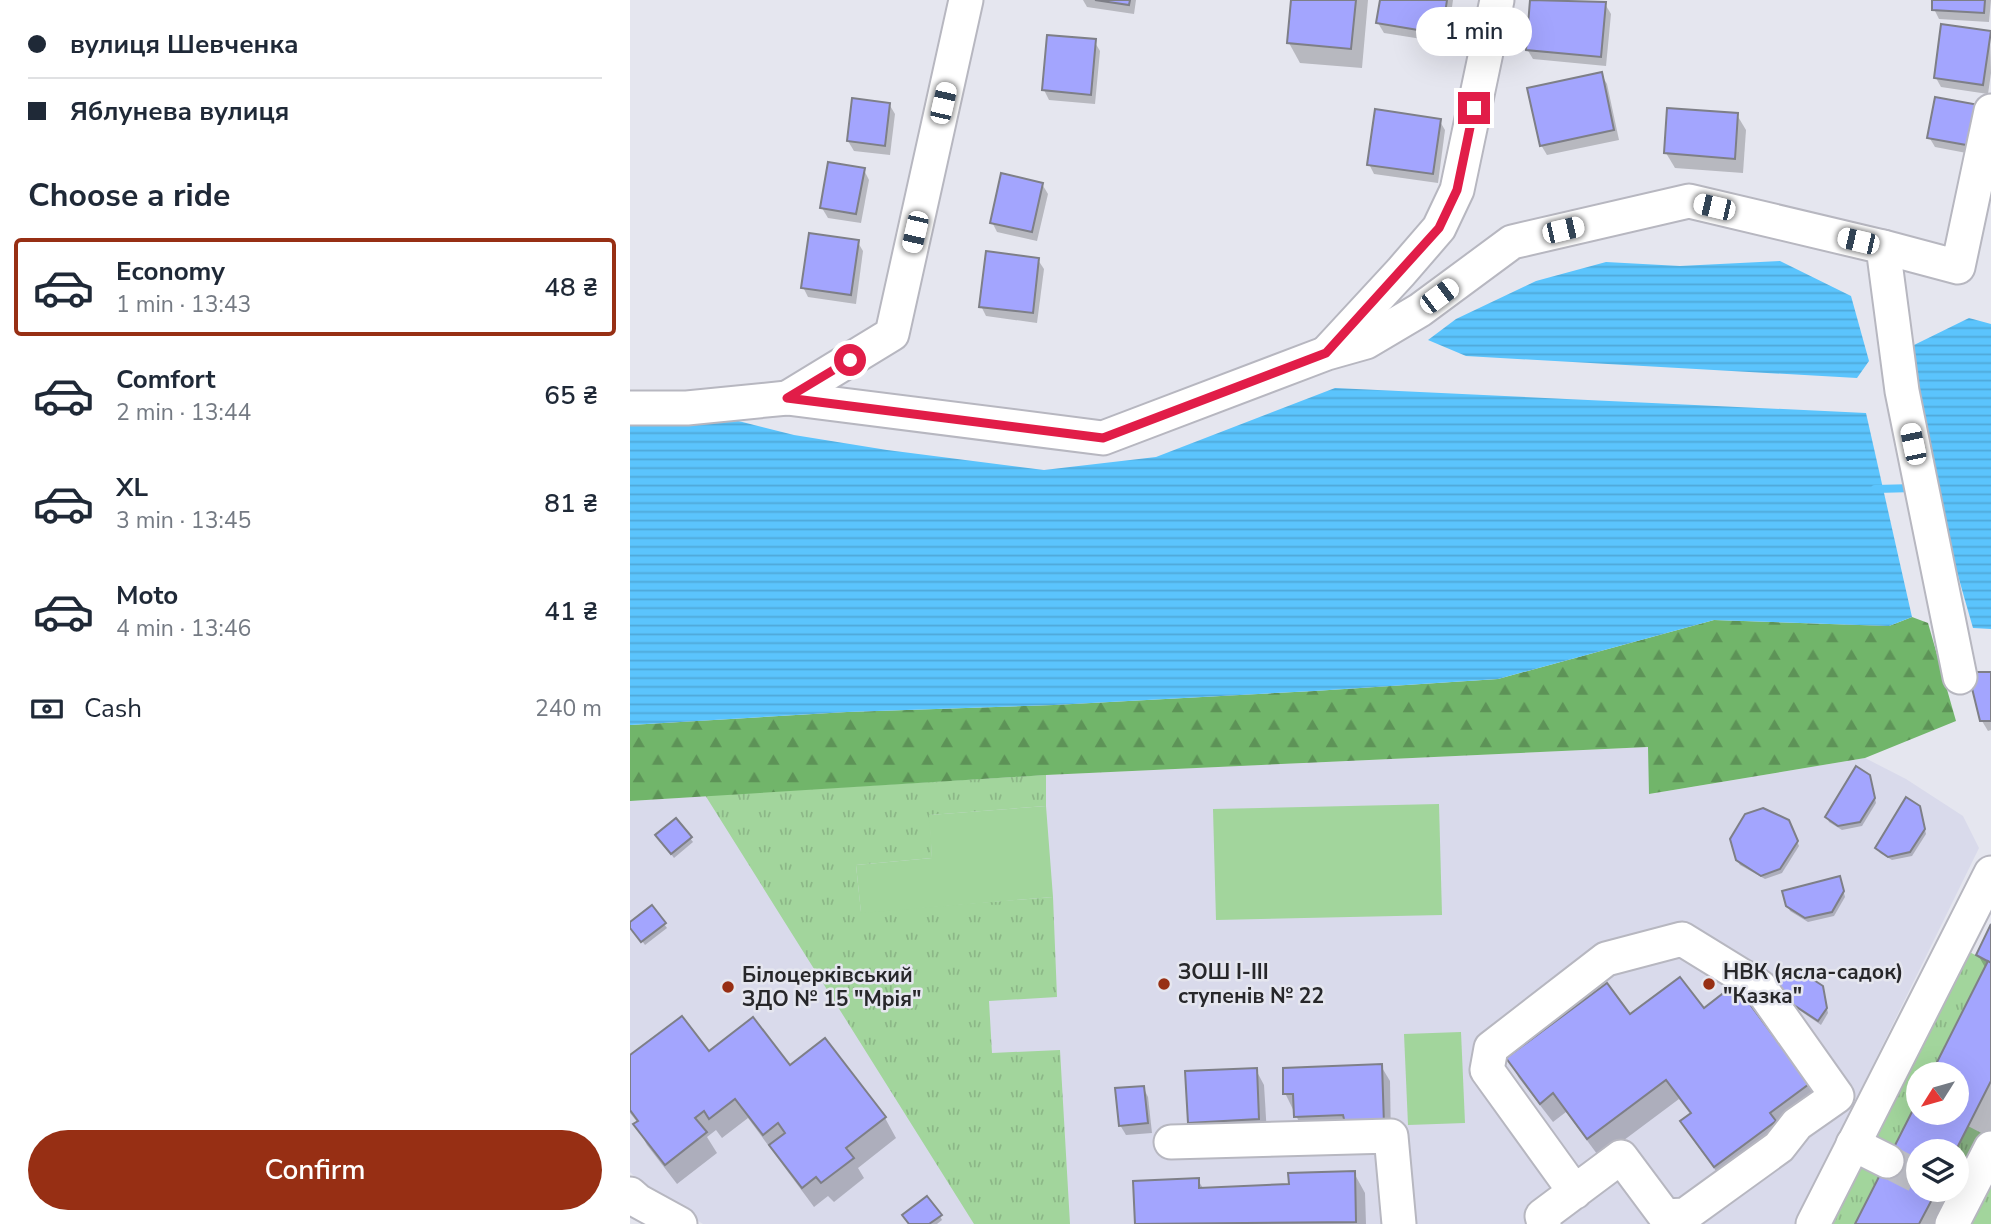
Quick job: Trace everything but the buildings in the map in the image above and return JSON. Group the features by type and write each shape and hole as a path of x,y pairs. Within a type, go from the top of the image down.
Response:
{"street":[{"path":"787,398 892,334 966,0"},
{"path":"1326,353 1439,228 1457,190 1497,0"},
{"path":"630,408 687,408 787,398 1103,438 1326,353 1366,342 1420,310 1512,242 1689,201 1958,267 1991,111"},
{"path":"1883,247 1902,391 1960,677"},
{"path":"1812,1224 1991,873"},
{"path":"1544,1224 1542,1216 1575,1192 1621,1157 1665,1216 1685,1215 1779,1147 1797,1124 1837,1096 1760,987 1682,939 1606,959 1490,1048 1487,1070 1575,1192"},
{"path":"1171,1142 1391,1136 1399,1224"},
{"path":"1853,1144 1887,1161"},
{"path":"1954,1205 1991,1148"},
{"path":"630,1194 680,1224"}],"shaded area":[{"path":"1649,747 1650,794 1865,758 1906,779 1963,816 1979,848 1795,1224 703,1224 650,1192 630,1172 630,801 1046,775"}],"green space":[{"path":"1912,617 1928,623 1956,721 1865,758 1649,794 1648,747 1046,775 630,801 630,725 847,712 1054,705 1498,679 1714,620 1889,626"},
{"path":"1046,775 1046,806 930,815 932,858 856,865 861,912 1053,897 1057,997 989,1001 992,1053 1060,1050 1070,1224 974,1224 705,795"},
{"path":"1439,804 1442,915 1216,920 1213,809"},
{"path":"1046,806 1053,897 861,913 856,865 932,858 929,815"},
{"path":"1963,949 1988,961 1937,1062 1906,1062 1906,1124 1890,1155 1863,1142"},
{"path":"1461,1032 1465,1123 1408,1125 1404,1034"},
{"path":"1968,1126 1987,1136 1969,1167 1969,1139 1962,1139"},
{"path":"1856,1158 1882,1171 1855,1224 1824,1224"},
{"path":"1991,1171 1991,1224 1964,1224"}],"water":[{"path":"1780,261 1851,296 1869,361 1857,378 1466,356 1428,340 1456,319 1536,281 1606,262 1680,266"},
{"path":"1969,318 1991,324 1991,629 1973,628 1953,558 1921,417 1912,346"},
{"path":"1335,388 1866,413 1912,617 1889,626 1714,620 1498,679 1054,705 847,712 630,725 630,409 687,408 794,435 1044,470 1156,457"}],"waterway":[{"path":"1875,489 1915,488"}],"tunnel":[{"path":"1887,1161 1906,1171"}],"place":[{"name":"ЗОШ І-ІІІ ступенів № 22","path":"1164,984"},
{"name":"НВК (ясла-садок) \"Казка\"","path":"1709,984"},
{"name":"Білоцерківський ЗДО № 15 \"Мрія\"","path":"728,987"}],"route":[{"path":"850,360 787,398 1103,438 1326,353 1439,228 1457,190 1474,108"}]}
